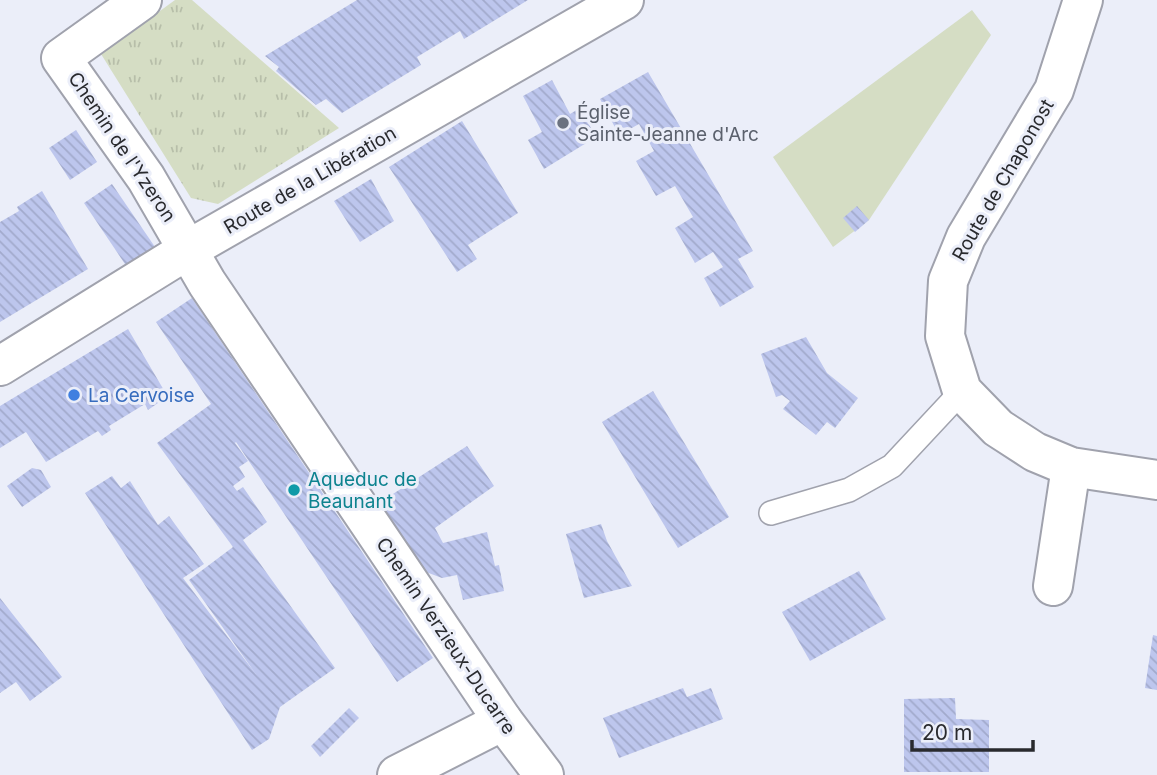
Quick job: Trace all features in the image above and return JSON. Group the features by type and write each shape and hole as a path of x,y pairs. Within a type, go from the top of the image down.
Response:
{"street":[{"name":"Chemin de l'Yzeron","path":"142,0 61,58 146,178 189,250"},
{"name":"Route de la Libération","path":"0,366 189,250 624,0"},
{"name":"Route de Chaponost","path":"1083,0 1054,90 966,237 948,281 945,336 962,391 998,428 1035,452 1071,467 1157,480"},
{"name":"Chemin Verzieux-Ducarre","path":"189,250 207,283 503,720 544,775"},
{"path":"1053,586 1071,467"},
{"path":"397,775 503,720"}],"lane":[{"path":"771,513 849,490 892,466 962,391"}],"green space":[{"path":"175,0 192,0 339,128 218,204 191,198 101,54"},
{"path":"972,10 991,35 869,220 833,247 773,157"}],"building":[{"path":"357,0 528,0 464,39 460,31 417,57 421,65 342,113 326,99 316,105 276,71 279,67 265,56"},
{"path":"648,72 753,251 738,259 754,287 720,307 704,278 723,267 713,252 695,263 675,228 693,217 675,186 656,196 636,161 654,151 639,124 619,135 600,99"},
{"name":"Église Sainte-Jeanne d'Arc","path":"552,80 570,114 580,108 596,137 544,169 528,140 542,132 523,96"},
{"path":"462,121 518,213 468,245 477,259 457,272 389,167"},
{"path":"76,130 97,162 70,180 49,148"},
{"path":"371,179 394,221 360,242 334,201"},
{"path":"112,184 155,247 127,267 84,203"},
{"path":"42,191 88,269 0,322 0,222 19,211 17,207"},
{"path":"857,206 869,220 855,232 843,218"},
{"path":"192,298 433,658 397,682 236,442 248,461 239,467 245,477 233,486 237,491 243,487 267,522 243,540 335,668 280,707 269,739 252,750 85,493 112,476 121,488 130,481 158,525 169,516 204,564 183,578 258,677 189,580 233,547 157,443 211,404 156,322"},
{"path":"128,329 165,392 155,398 158,403 148,410 145,404 109,426 111,430 102,436 98,431 46,462 26,432 0,448 0,406"},
{"path":"806,337 827,373 858,398 835,428 827,422 816,435 783,409 790,401 782,395 776,397 761,354"},
{"path":"653,391 729,517 678,548 602,422"},
{"path":"467,446 494,486 435,528 443,543 487,532 495,566 499,565 504,591 463,600 457,575 442,578 426,572 379,503"},
{"path":"32,468 41,470 51,487 22,507 7,486"},
{"path":"601,524 607,541 632,586 584,598 566,534"},
{"path":"859,571 886,619 810,661 782,612"},
{"path":"0,598 62,677 30,701 16,682 0,693"},
{"path":"1153,635 1157,636 1157,690 1145,688"},
{"path":"683,688 687,697 711,688 723,719 619,758 603,718"},
{"path":"955,698 956,719 989,720 989,772 904,772 904,699"},
{"path":"349,708 359,718 320,757 311,746"}],"place":[{"name":"Église Sainte-Jeanne d'Arc","path":"563,123"},
{"name":"La Cervoise","path":"74,395"},
{"name":"Aqueduc de Beaunant","path":"294,490"}]}
